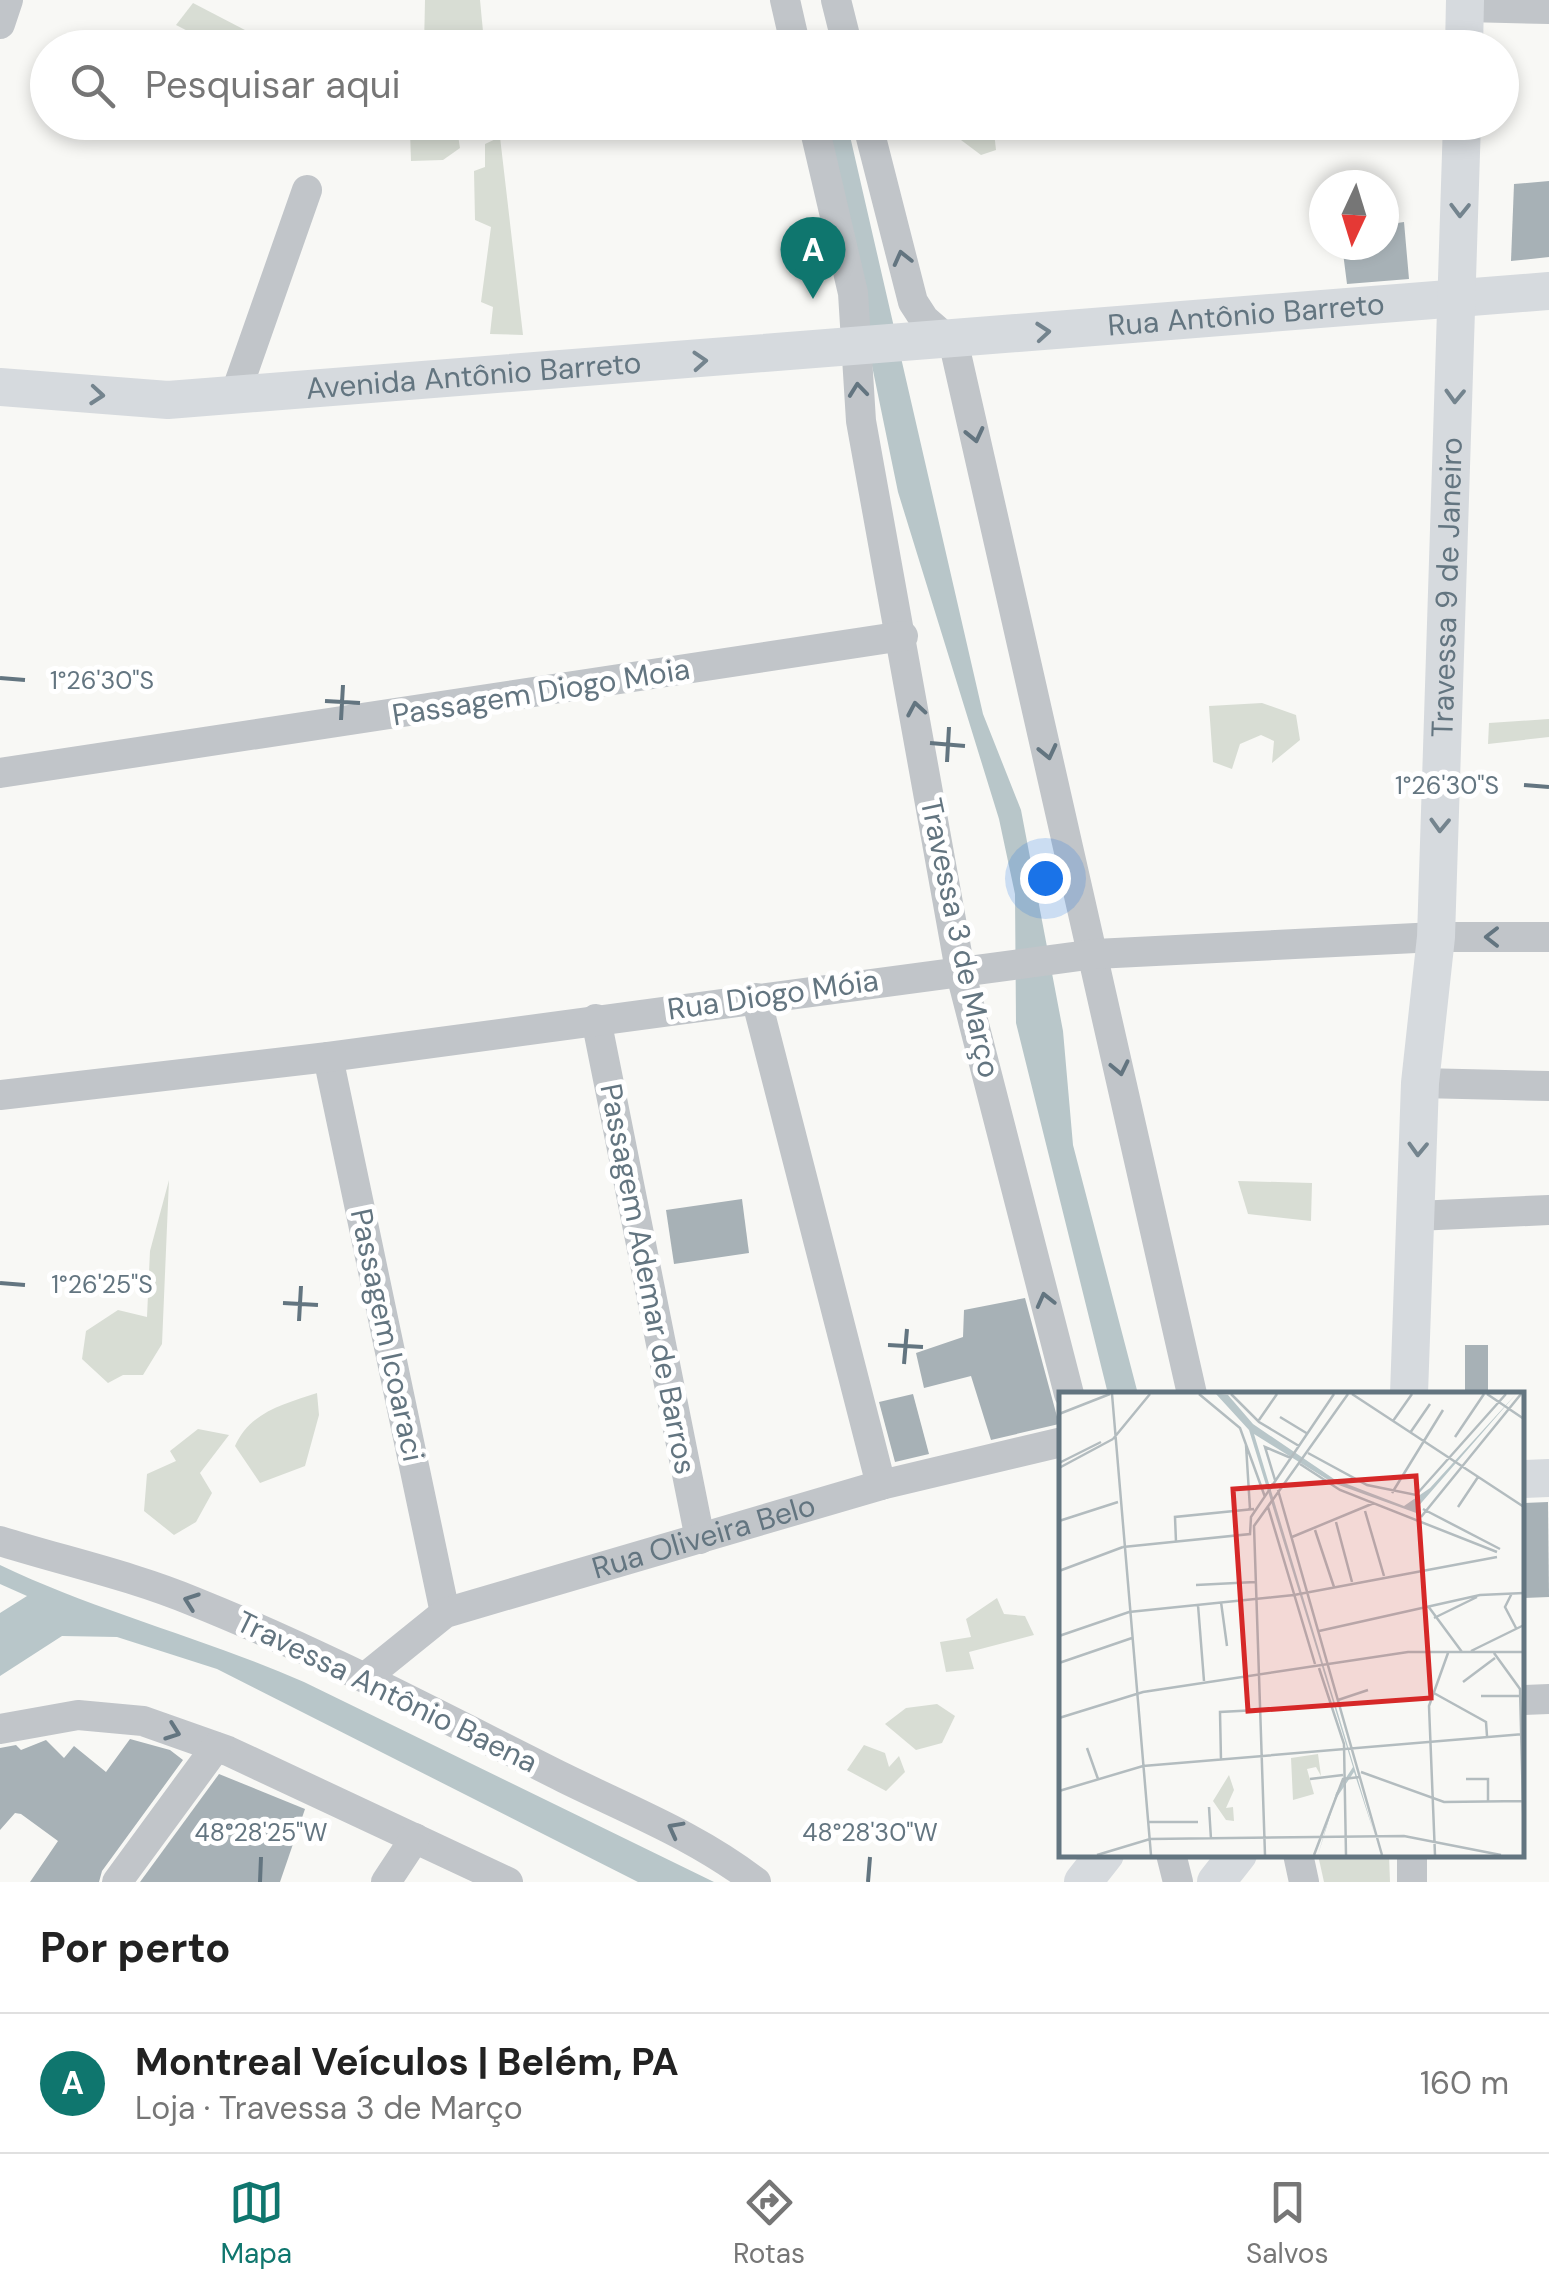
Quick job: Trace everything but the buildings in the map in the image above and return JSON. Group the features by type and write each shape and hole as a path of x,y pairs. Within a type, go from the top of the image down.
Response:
{"main road":[{"path":"1464,30 1465,3"},
{"name":"Travessa 9 de Janeiro","path":"1413,1352 1420,1084 1436,937 1462,140"},
{"name":"Rua Antônio Barreto","path":"949,340 1549,291"},
{"name":"Avenida Antônio Barreto","path":"0,387 168,400 949,340"},
{"path":"1409,1392 1413,1352"},
{"path":"1413,1352 1420,1392"},
{"path":"1524,1479 1549,1478"},
{"path":"1083,1882 1103,1857"},
{"path":"1216,1882 1236,1857"}],"street":[{"path":"0,24 8,0"},
{"path":"784,0 786,30"},
{"path":"836,0 844,30"},
{"path":"1465,3 1549,9"},
{"name":"Travessa 3 de Março","path":"817,140 853,293 860,348 861,421 903,636 1069,1392"},
{"path":"872,140 912,302 924,320 949,340 1192,1392"},
{"path":"235,396 307,190"},
{"name":"Passagem Diogo Moia","path":"0,773 903,636"},
{"name":"Rua Diogo Móia","path":"0,1095 328,1057 1089,955 1436,937 1549,937"},
{"path":"756,998 881,1486"},
{"name":"Passagem Ademar de Barros","path":"596,1019 700,1539"},
{"name":"Passagem Icoaraci","path":"328,1057 445,1614"},
{"path":"1420,1084 1549,1086"},
{"path":"1416,1216 1549,1210"},
{"name":"Rua Oliveira Belo","path":"367,1676 445,1614 881,1486 1059,1443"},
{"name":"Travessa Antônio Baena","path":"0,1541 192,1600 367,1676 568,1780 643,1812 716,1852 756,1882"},
{"path":"0,1730 78,1715 144,1721 216,1747 508,1882"},
{"path":"118,1882 216,1747"},
{"path":"386,1882 415,1838"},
{"path":"1172,1857 1178,1882"},
{"path":"1299,1857 1304,1882"}],"shaded area":[{"path":"425,0 480,0 483,30 424,30"},
{"path":"193,3 245,30 186,30 176,25"},
{"path":"410,140 459,140 460,148 443,160 411,161"},
{"path":"500,140 523,335 490,334 493,307 481,302 491,227 475,220 474,171 485,167 485,144"},
{"path":"826,140 851,140 983,714 1021,810 1063,1031 1073,1145 1137,1392 1108,1392 1016,1023 1015,894 999,819 898,492"},
{"path":"961,140 995,140 996,150 981,155"},
{"path":"1262,703 1296,715 1300,740 1272,763 1274,741 1261,735 1240,744 1232,769 1213,762 1209,706"},
{"path":"1549,719 1549,737 1488,744 1489,723"},
{"path":"169,1180 162,1344 143,1375 123,1375 108,1383 82,1359 86,1331 118,1310 147,1317 150,1251"},
{"path":"1238,1181 1312,1183 1311,1221 1248,1214"},
{"path":"317,1393 319,1415 305,1466 260,1483 235,1446 241,1434 269,1411"},
{"path":"198,1429 229,1435 200,1473 212,1493 196,1522 174,1535 144,1511 147,1474 176,1461 170,1451"},
{"path":"0,1565 304,1682 714,1882 638,1882 217,1669 117,1637 62,1636 0,1676 0,1613 27,1596 0,1584"},
{"path":"997,1598 1004,1614 1025,1616 1034,1635 969,1652 974,1669 946,1672 940,1642 971,1637 966,1619"},
{"path":"937,1704 955,1716 942,1743 916,1750 885,1724 906,1708"},
{"path":"864,1745 885,1753 889,1767 899,1756 905,1772 886,1791 847,1770"},
{"path":"1318,1857 1389,1857 1390,1882 1324,1882"}],"place":[{"name":"Montreal Veículos | Belém, PA","path":"813,299"}]}
